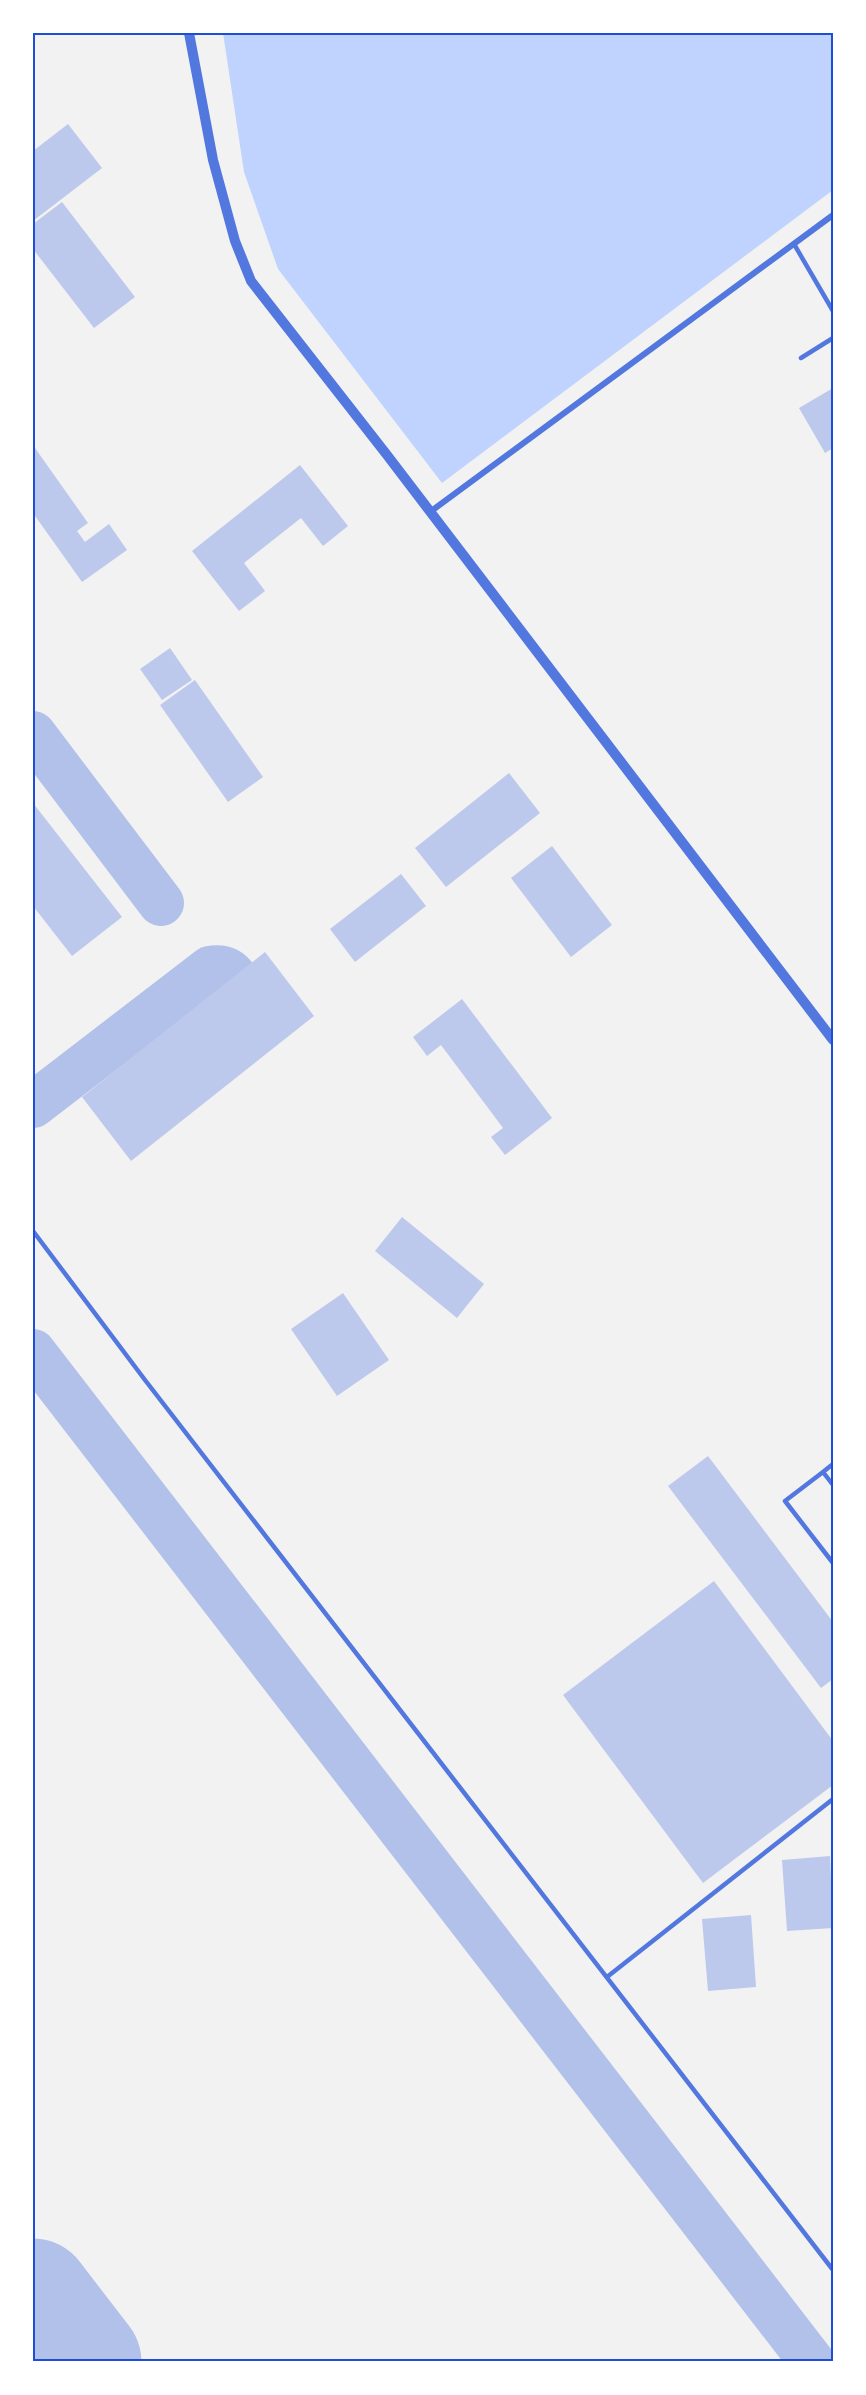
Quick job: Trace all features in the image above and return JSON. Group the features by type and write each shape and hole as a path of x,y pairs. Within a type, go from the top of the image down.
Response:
{"street":[{"path":"189,33 213,160 235,241 251,281 833,1040"},
{"path":"430,512 833,215"}],"lane":[{"path":"794,244 833,311"},
{"path":"801,358 833,338"},
{"path":"33,1231 145,1380 833,2269"},
{"path":"833,1464 785,1501 833,1563"},
{"path":"823,1472 833,1485"},
{"path":"607,1977 833,1799"}],"water":[{"path":"223,33 833,33 833,190 442,483 278,269 244,172"}],"building":[{"path":"68,124 102,168 33,221 33,151"},
{"path":"62,202 135,297 94,328 33,249 33,224"},
{"path":"833,388 833,448 825,453 799,408"},
{"path":"35,448 88,523 77,531 85,542 109,524 127,550 82,582 33,513 33,450"},
{"path":"300,465 348,526 323,546 301,518 244,563 265,591 239,611 192,551"},
{"path":"170,648 192,680 162,700 140,669"},
{"path":"195,680 263,777 228,802 160,705"},
{"path":"509,773 540,813 446,887 415,848"},
{"path":"33,803 122,917 72,956 33,906"},
{"path":"552,846 612,925 571,957 511,878"},
{"path":"401,874 426,906 355,962 330,929"},
{"path":"265,952 314,1016 131,1161 82,1097"},
{"path":"462,999 552,1118 505,1155 491,1137 503,1128 441,1045 427,1056 413,1037"},
{"path":"402,1217 484,1284 457,1318 375,1251"},
{"path":"343,1293 389,1360 337,1396 291,1329"},
{"path":"708,1456 833,1622 833,1679 821,1688 668,1486"},
{"path":"714,1581 833,1741 833,1785 703,1883 563,1695"},
{"path":"830,1856 833,1928 787,1931 782,1860"},
{"path":"751,1915 756,1987 708,1991 702,1919"}],"taxiway":[{"path":"33,734 161,903"},
{"path":"33,1105 210,969 224,969 235,978"},
{"path":"33,1352 812,2362"}],"runway":[{"path":"33,2297 83,2362"}]}
